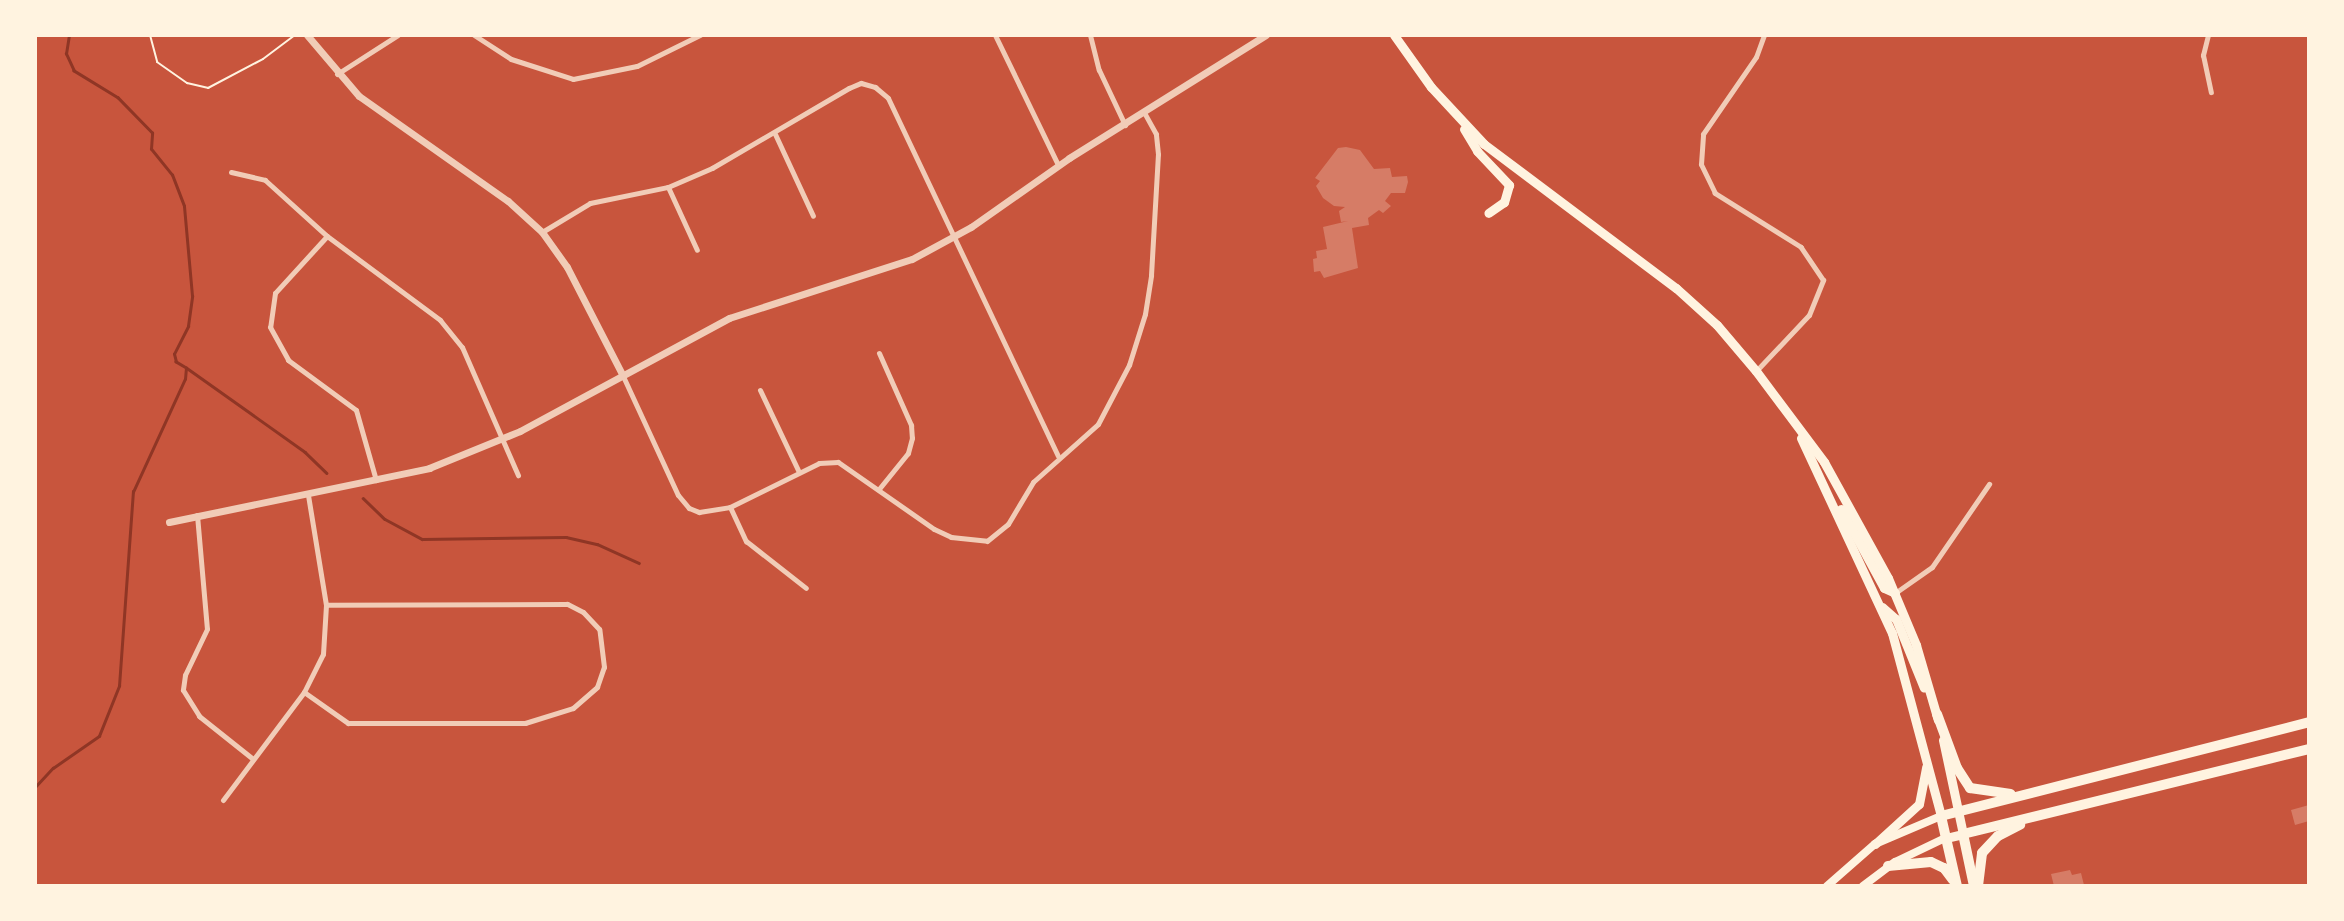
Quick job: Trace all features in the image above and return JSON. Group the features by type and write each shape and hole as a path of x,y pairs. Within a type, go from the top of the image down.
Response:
{"highway":[{"path":"1937,714 1957,768 1970,789 2026,794"},
{"path":"1956,886 1941,816 2309,722"},
{"path":"1976,886 1963,834 2309,749"},
{"path":"1976,886 1980,859 1989,844 2008,830 2053,812"},
{"path":"1888,866 1934,863 1949,873 1956,886"}],"main road":[{"path":"1394,35 1458,118 1476,151 1509,185 1504,202 1488,213"},
{"path":"1458,118 1527,180 1676,288 1717,325 1756,371 1824,462 1895,593 1937,714 1963,834 1945,838 1888,866 1863,886"},
{"path":"1798,430 1882,607 1926,755 1941,816 1875,844"},
{"path":"1825,489 1853,526 1884,588 1895,593"},
{"path":"1882,607 1899,624 1942,736"},
{"path":"1827,886 1919,804 1926,755"}],"street":[{"path":"307,35 337,74 377,112 508,201 542,232 572,277 622,374 678,495 699,512 730,508 819,463 838,462 934,529 951,537 987,541 1008,524 1033,482 1058,456 1098,424 1129,365 1145,314 1158,154 1156,134 1145,114"},
{"path":"337,74 398,35"},
{"path":"474,35 511,58 573,79 637,66 700,35"},
{"path":"995,35 1058,165"},
{"path":"1090,35 1099,70 1125,125"},
{"path":"169,522 376,482 429,468 504,439 739,314 895,266 954,237 1058,165 1145,114 1266,35"},
{"path":"1756,371 1809,315 1823,280 1801,247 1715,193 1700,164 1703,134 1756,57 1764,35"},
{"path":"2208,35 2203,55 2211,92"},
{"path":"542,232 590,203 668,187 775,134 849,88 861,83 875,87 888,98 1058,456"},
{"path":"775,134 813,216"},
{"path":"232,172 265,180 327,236 440,320 462,347 504,439 517,475"},
{"path":"668,187 696,250"},
{"path":"327,236 275,293 270,327 288,360 356,411 363,420 376,482"},
{"path":"879,353 911,425 912,438 908,453 879,489"},
{"path":"761,390 799,472"},
{"path":"1895,593 1932,567 1989,484"},
{"path":"223,800 304,692 323,654 327,605 308,495"},
{"path":"730,508 746,541 806,588"},
{"path":"197,515 207,629 185,675 183,690 199,716 253,759"},
{"path":"304,692 348,723 525,723 573,708 597,687 604,667 599,629 583,612 567,604 327,605"}],"path":[{"path":"150,35 157,62 187,83 208,88 264,59 295,35"}],"building":[{"path":"1338,148 1360,150 1374,169 1390,168 1392,177 1407,176 1408,182 1405,193 1391,193 1385,201 1391,206 1383,213 1379,210 1368,218 1369,225 1352,228 1358,268 1324,278 1320,271 1314,272 1313,259 1317,258 1316,251 1327,249 1323,227 1348,221 1341,222 1339,211 1345,207 1334,206 1323,198 1316,186 1320,181 1315,178"},
{"path":"2309,805 2309,821 2295,825 2291,810"},
{"path":"2070,870 2072,875 2081,873 2084,885 2054,886 2051,874"}],"waterway":[{"path":"35,787 53,768 99,736 119,686 133,492 185,379 186,368 176,362 174,354 188,326 192,296 184,206 172,175 151,149 152,133 118,98 74,71 66,54 69,35"},
{"path":"187,368 305,452 327,473"},
{"path":"363,498 385,519 422,539 566,537 597,544 639,563"}]}
